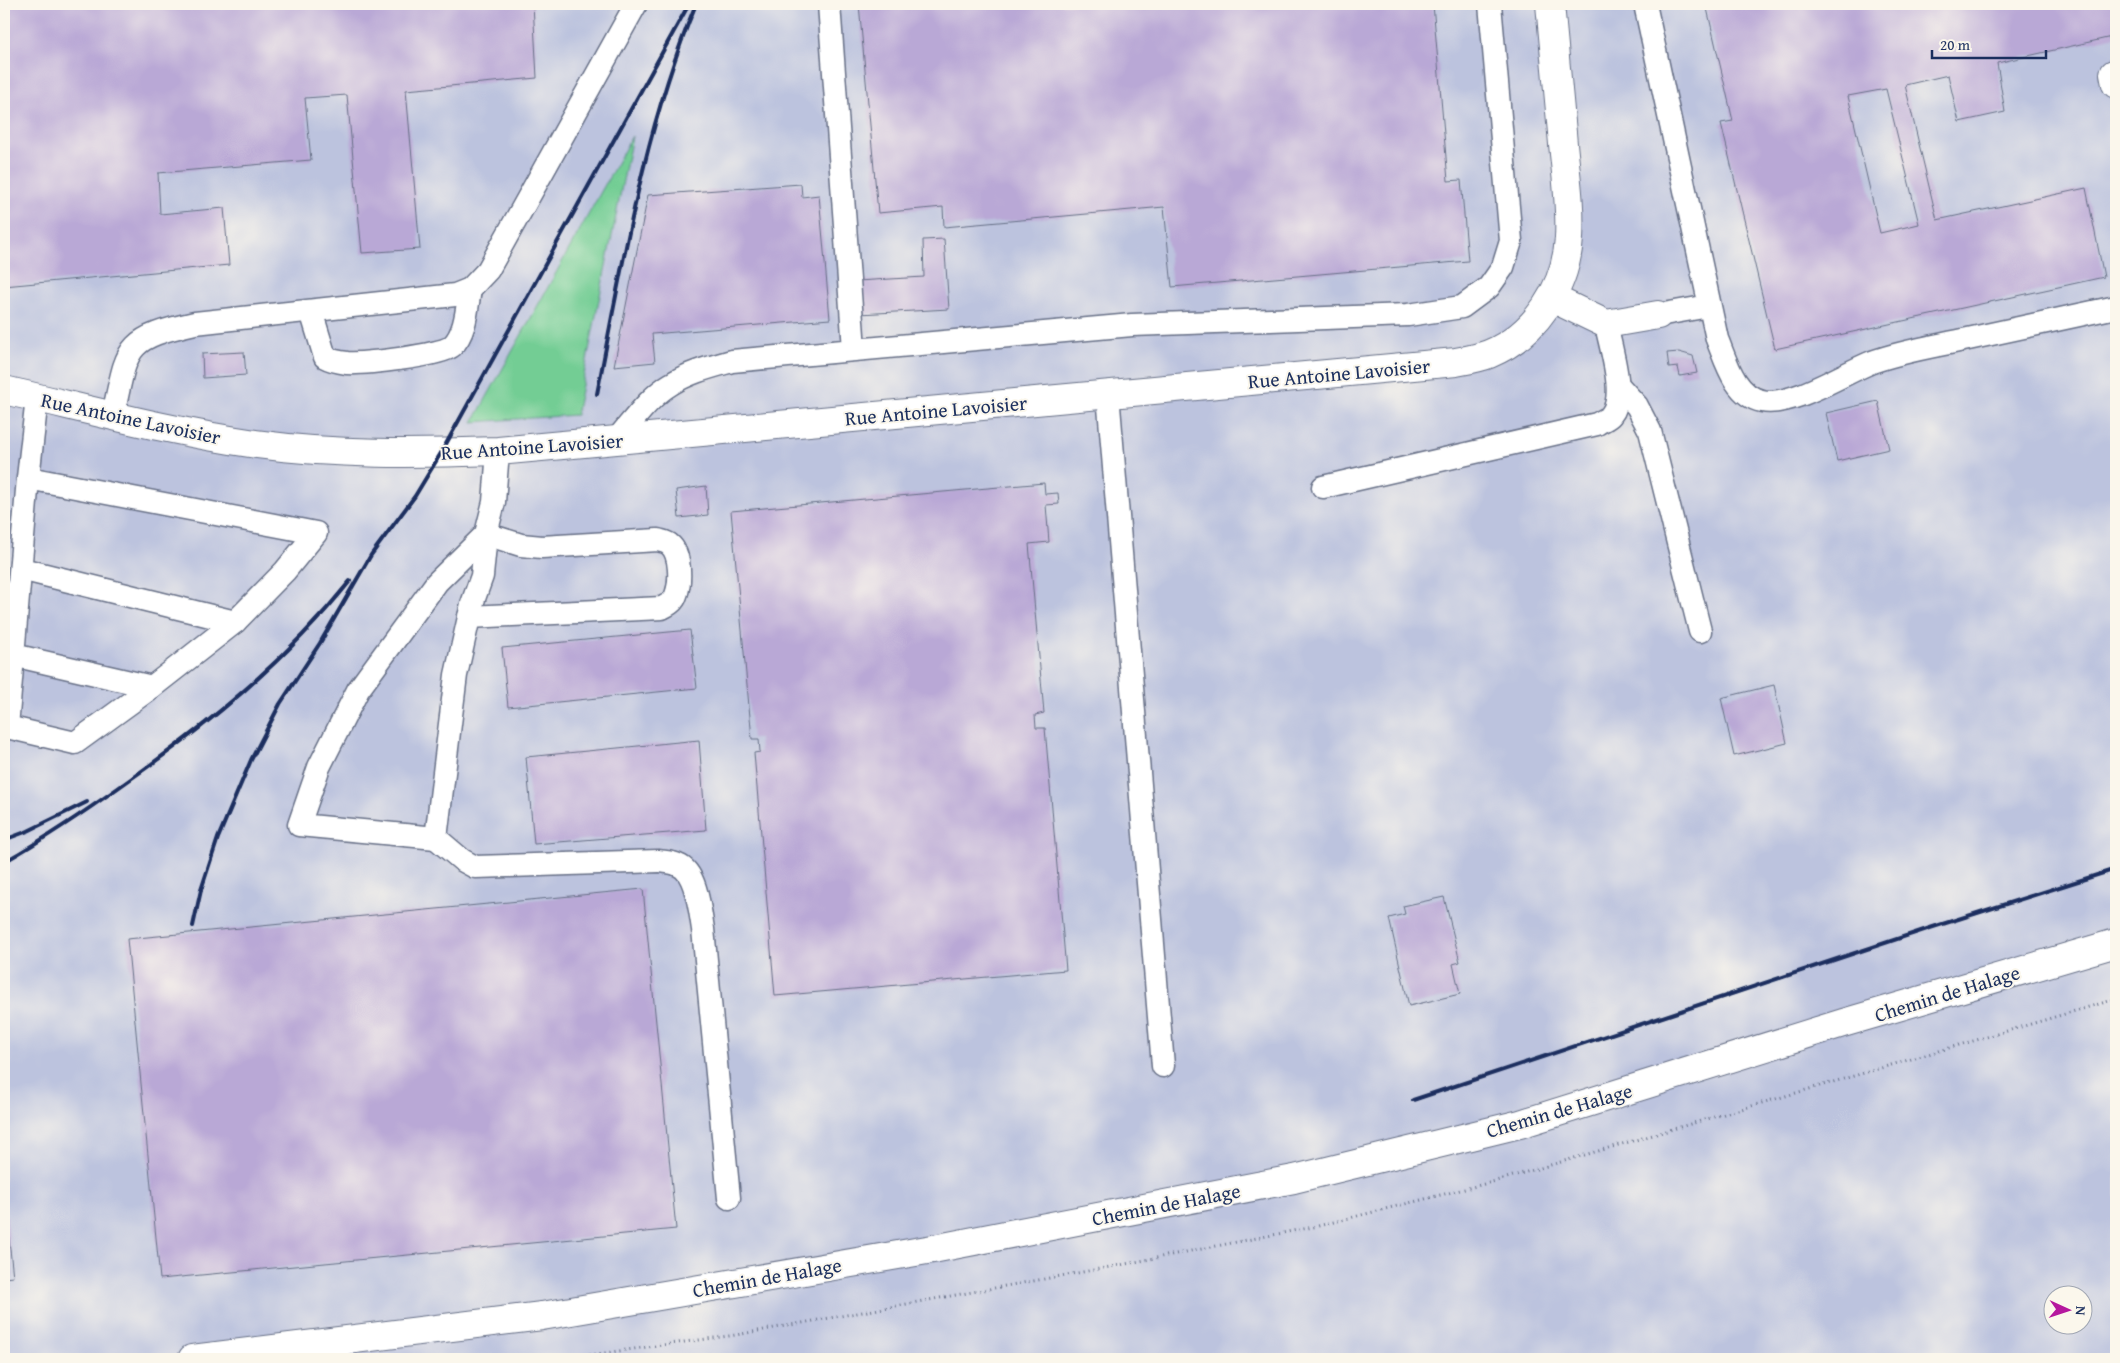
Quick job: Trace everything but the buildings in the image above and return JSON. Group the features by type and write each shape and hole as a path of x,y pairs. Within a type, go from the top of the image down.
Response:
{"street":[{"name":"Rue Antoine Lavoisier","path":"4,390 113,415 256,444 377,453 498,452 1456,362 1488,355 1513,342 1535,321 1552,298 1564,268 1569,240 1568,204 1550,4"},
{"path":"1552,298 1606,324 1658,315"},
{"name":"Chemin de Halage","path":"192,1359 542,1316 933,1249 1294,1179 1520,1124 1853,1021 2116,943"}],"lane":[{"path":"113,415 124,365 131,349 160,331 195,323 455,295 470,289 488,270 636,4"},
{"path":"829,4 854,349"},
{"path":"616,440 645,407 669,385 696,371 732,361 1132,325 1408,315 1462,306 1489,286 1503,267 1511,241 1490,4"},
{"path":"1645,4 1717,339 1732,376 1746,393 1760,401 1775,402 1795,396 1873,362 1906,352 2116,307"},
{"path":"311,310 325,357 334,361 349,363 438,354 451,347 459,336 466,316 470,289"},
{"path":"1658,315 1709,306"},
{"path":"1323,487 1597,424 1610,416 1618,402 1618,385 1606,324"},
{"path":"1618,385 1637,406 1650,431 1700,631"},
{"path":"1108,394 1163,1066"},
{"path":"28,478 316,534 285,572 235,622 152,687 75,743 7,727 28,478 37,398"},
{"path":"436,838 456,675 469,617 482,576 486,534 494,502 498,452"},
{"path":"469,617 662,608 670,604 676,594 679,574 677,556 670,544 658,540 542,547 521,545 486,534"},
{"path":"486,534 437,582 358,690 319,767 299,825 436,838 462,860 475,867 659,861 680,865 690,877 698,897 703,929 729,1198"},
{"path":"21,569 235,622"},
{"path":"13,655 152,687"}],"shaded area":[{"path":"4,4 2116,4 2116,1359 4,1359"}],"green space":[{"path":"632,136 576,415 473,422"}],"railway":[{"path":"193,926 201,890 218,838 251,760 280,704 320,643 371,555 415,496 441,453 689,4"},
{"path":"597,394 626,246 649,148 662,99 696,4"},
{"path":"4,862 96,804 187,738 273,665 300,638 350,581"},
{"path":"4,840 28,831 87,802"},
{"path":"1413,1100 1930,928 2116,869"}]}
